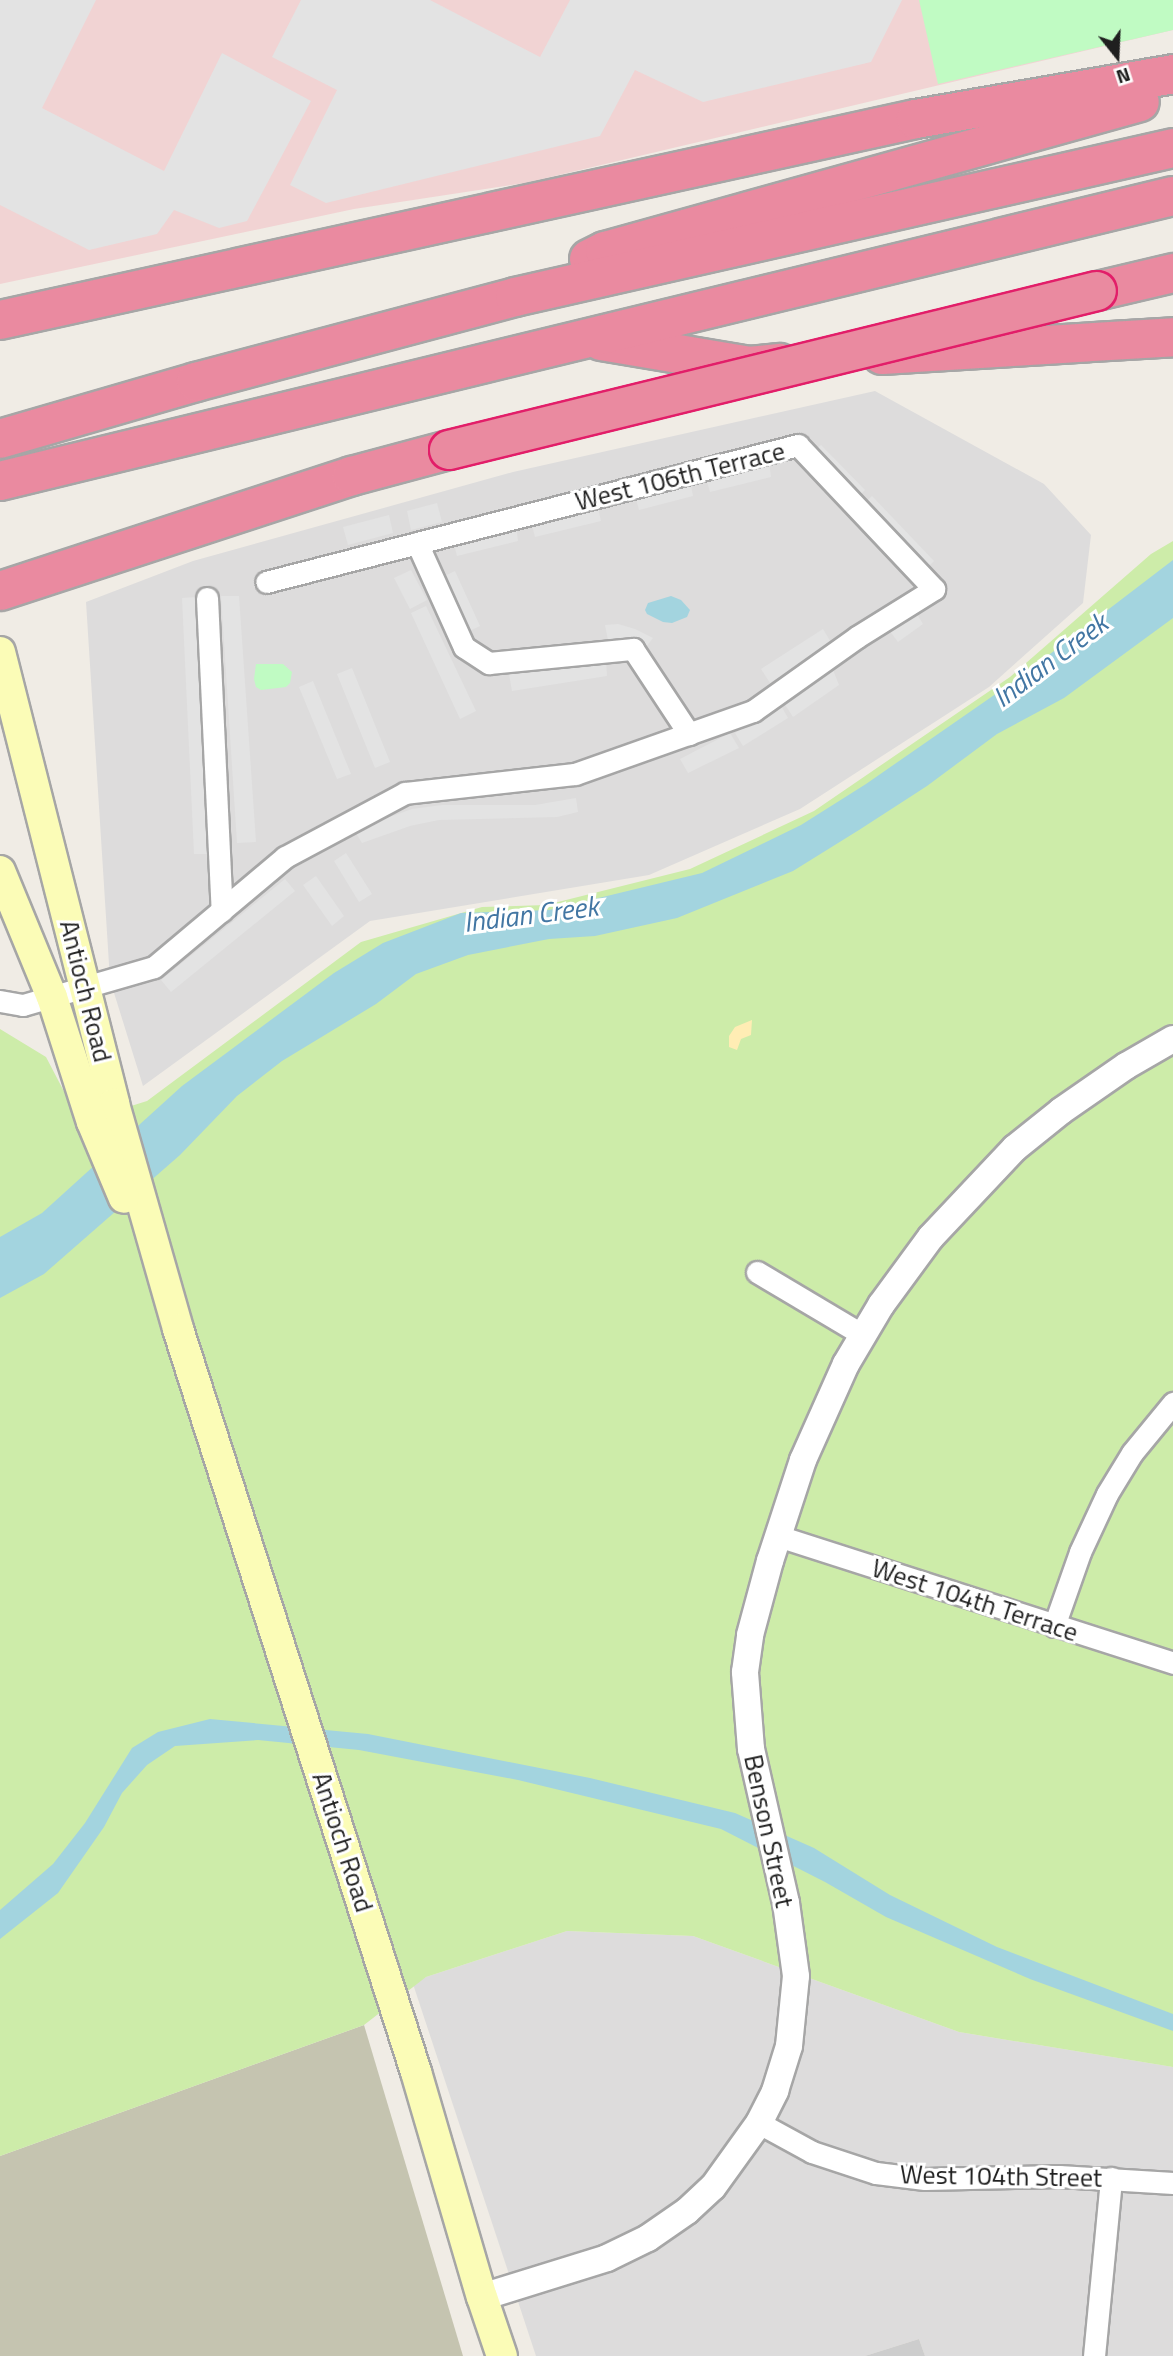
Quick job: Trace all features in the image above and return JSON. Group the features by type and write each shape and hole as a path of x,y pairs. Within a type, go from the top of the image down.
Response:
{"highway":[{"path":"0,320 916,119 1173,74"},
{"path":"515,297 605,251 1173,93"},
{"path":"0,439 196,382 515,297 1173,148"},
{"path":"0,481 1173,196"},
{"path":"0,591 352,476 1173,273"},
{"path":"585,339 750,366 1027,344 1173,337"}],"main road":[{"name":"Antioch Road","path":"0,652 84,988 103,1113"},
{"name":"Antioch Road","path":"0,871 103,1113 178,1329 412,2060 502,2356"}],"street":[{"name":"West 106th Terrace","path":"0,1001 23,1005 154,967 285,857 405,793 575,774 753,711 857,637 934,589 798,445 266,582"},
{"path":"417,543 464,647 489,663 633,649 689,734"},
{"path":"206,598 222,911"},
{"name":"Benson Street","path":"759,2123 775,2091 789,2046 796,2000 794,1947 751,1749 745,1672 750,1635 803,1460 829,1400 863,1335 931,1237 1015,1148 1061,1111 1126,1066 1173,1039"},
{"path":"757,1272 863,1335"},
{"path":"1054,1626 1080,1552 1107,1494 1132,1453 1173,1403"},
{"name":"West 104th Terrace","path":"778,1536 1173,1664"},
{"path":"482,2297 607,2258 648,2238 687,2211 713,2187 759,2123"},
{"name":"West 104th Street","path":"759,2123 812,2152 876,2172 925,2179 1111,2178 1173,2183"},
{"path":"1094,2356 1111,2178"}],"shaded area":[{"path":"0,0 1173,0 1173,30 525,183 354,209 0,284"},
{"path":"0,0 96,0 42,108 164,171 222,53 311,101 247,221 219,228 174,210 157,234 89,250 0,205"},
{"path":"301,0 430,0 540,57 570,0 902,0 871,62 703,102 635,70 600,136 326,203 290,185 337,90 272,57"},
{"path":"875,391 1044,484 1091,535 1083,603 989,687 800,809 649,875 370,921 143,1086 110,980 86,602 193,561 513,472"},
{"path":"821,445 865,490 855,500 810,454"},
{"path":"769,462 771,477 710,492 706,478"},
{"path":"690,481 693,496 639,510 635,495"},
{"path":"872,496 934,561 923,572 861,507"},
{"path":"437,503 442,522 411,530 407,511"},
{"path":"597,504 601,521 535,537 531,521"},
{"path":"389,515 393,533 348,545 343,527"},
{"path":"516,525 518,541 457,556 453,540"},
{"path":"411,570 427,600 410,609 394,578"},
{"path":"455,571 480,626 463,634 438,579"},
{"path":"221,596 239,596 256,842 237,843"},
{"path":"197,597 214,854 194,854 182,598"},
{"path":"426,606 476,711 460,719 411,613"},
{"path":"915,611 923,624 898,642 889,630"},
{"path":"618,624 653,638 646,647 608,640 605,625"},
{"path":"823,629 832,644 770,683 761,669"},
{"path":"606,660 607,676 512,691 509,674"},
{"path":"352,668 390,762 375,768 337,674"},
{"path":"833,670 839,685 793,717 784,703"},
{"path":"313,681 351,774 337,779 299,687"},
{"path":"780,704 788,718 743,746 735,733"},
{"path":"730,733 739,748 688,773 680,759"},
{"path":"576,798 578,812 557,817 439,820 410,826 362,843 354,830 412,809 442,805 535,805"},
{"path":"346,853 372,894 359,902 334,861"},
{"path":"316,876 344,916 332,926 303,885"},
{"path":"285,879 295,891 171,992 161,980"},
{"path":"567,1931 693,1936 959,2032 1173,2067 1173,2356 925,2356 919,2339 865,2356 536,2356 413,1984 426,1977"},
{"path":"364,2025 463,2356 0,2356 0,2156"},
{"path":"919,2339 925,2356 865,2356"}],"green space":[{"path":"919,0 1173,0 1173,30 938,84"},
{"path":"1173,541 1173,2067 959,2032 693,1936 567,1931 426,1977 364,2025 0,2156 0,1029 46,1057 80,1122 147,1101 361,942 482,907 546,905 690,869 814,811 1010,677 1151,554"},
{"path":"256,664 283,664 292,672 290,683 286,687 261,690 256,687 254,679"}],"sand":[{"path":"752,1020 751,1035 741,1039 737,1050 729,1047 729,1036 735,1027"}],"water":[{"name":"Indian Creek","path":"1173,560 1173,618 1064,698 997,734 927,786 859,830 793,871 677,918 595,936 549,939 468,955 416,974 376,1004 282,1061 237,1096 180,1155 44,1274 0,1298 0,1237 42,1213 182,1086 334,973 383,943 461,913 549,910 702,873 801,825 866,784 1020,677"},
{"path":"671,596 681,600 690,610 687,617 672,623 663,622 647,614 645,610 648,603"},
{"path":"210,1719 368,1734 590,1778 735,1813 814,1848 890,1895 997,1947 1173,2014 1173,2031 1030,1979 886,1917 825,1882 721,1829 518,1780 359,1750 258,1740 175,1746 147,1765 122,1793 104,1827 58,1893 0,1939 0,1910 53,1864 85,1823 132,1748 158,1732"}]}
